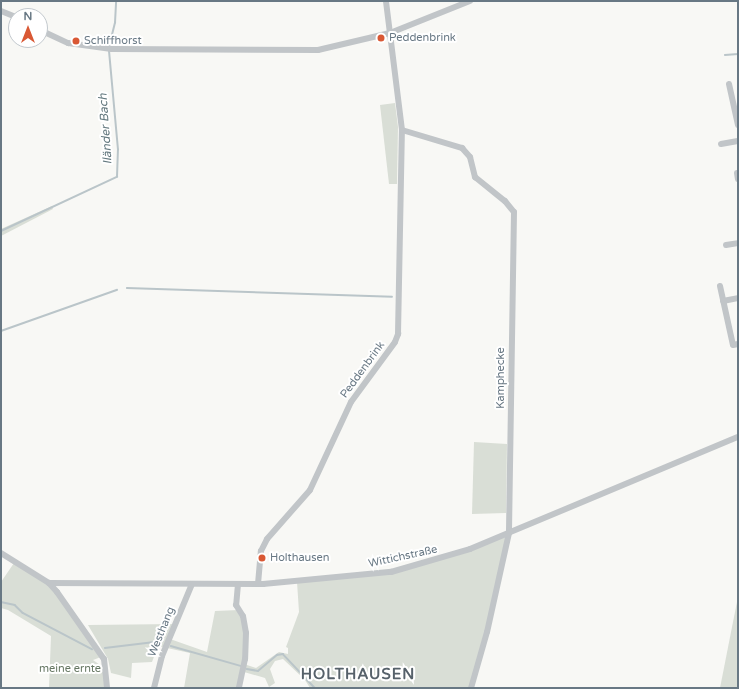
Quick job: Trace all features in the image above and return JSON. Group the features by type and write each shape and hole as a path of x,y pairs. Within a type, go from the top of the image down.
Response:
{"street":[{"name":"Peddenbrink","path":"258,584 261,551 267,539 310,490 351,402 397,339 402,130 386,1"},
{"path":"48,34 60,40 109,49 318,50 390,33 470,1"},
{"path":"729,84 735,95 738,125"},
{"name":"Kamphecke","path":"402,130 462,148 470,157 475,176 505,200 514,212 509,533 487,632 471,688"},
{"path":"721,144 738,141"},
{"path":"726,246 738,243"},
{"path":"720,286 733,345 738,344"},
{"path":"723,301 738,298"},
{"name":"Wittichstraße","path":"50,583 258,584 297,582 391,572 438,560 509,533 738,436"},
{"path":"1,553 50,583 99,649 106,667 107,688"},
{"name":"Westhang","path":"154,688 162,656 192,584"},
{"path":"238,584 236,605 243,616 246,633 245,659 239,688"}],"green space":[{"path":"395,103 398,127 397,184 389,184 380,105"},
{"path":"52,206 53,209 1,236 1,229"},
{"path":"474,442 507,444 506,513 472,514"},
{"path":"509,533 471,688 310,688 305,680 283,659 275,661 270,669 275,683 269,687 265,678 244,672 239,688 184,688 190,653 158,646 152,662 132,663 131,678 111,673 108,659 88,625 175,624 170,639 207,652 215,611 239,610 243,616 244,664 256,668 279,652 288,654 288,648 286,647 299,612 297,582 416,566"},
{"name":"meine ernte","path":"14,563 49,584 101,657 93,660 103,667 105,688 49,688 51,636 8,610 1,608 1,582"},
{"path":"738,597 738,688 720,688 732,627"}],"waterway":[{"name":"Iländer Bach","path":"109,47 115,23 116,1"},
{"name":"Iländer Bach","path":"1,231 117,177 118,150 109,51"},
{"path":"725,55 738,54"},
{"path":"127,288 392,297"},
{"path":"1,331 117,290"},
{"path":"1,602 15,605 23,613 92,649"},
{"path":"105,648 163,641"},
{"path":"171,646 241,666"},
{"path":"247,669 258,671 277,655 283,654 315,688"}],"place":[{"name":"Peddenbrink","path":"381,38"},
{"name":"Schiffhorst","path":"76,41"},
{"name":"Holthausen","path":"262,558"}],"district":[{"name":"HOLTHAUSEN","path":"358,675"}]}
